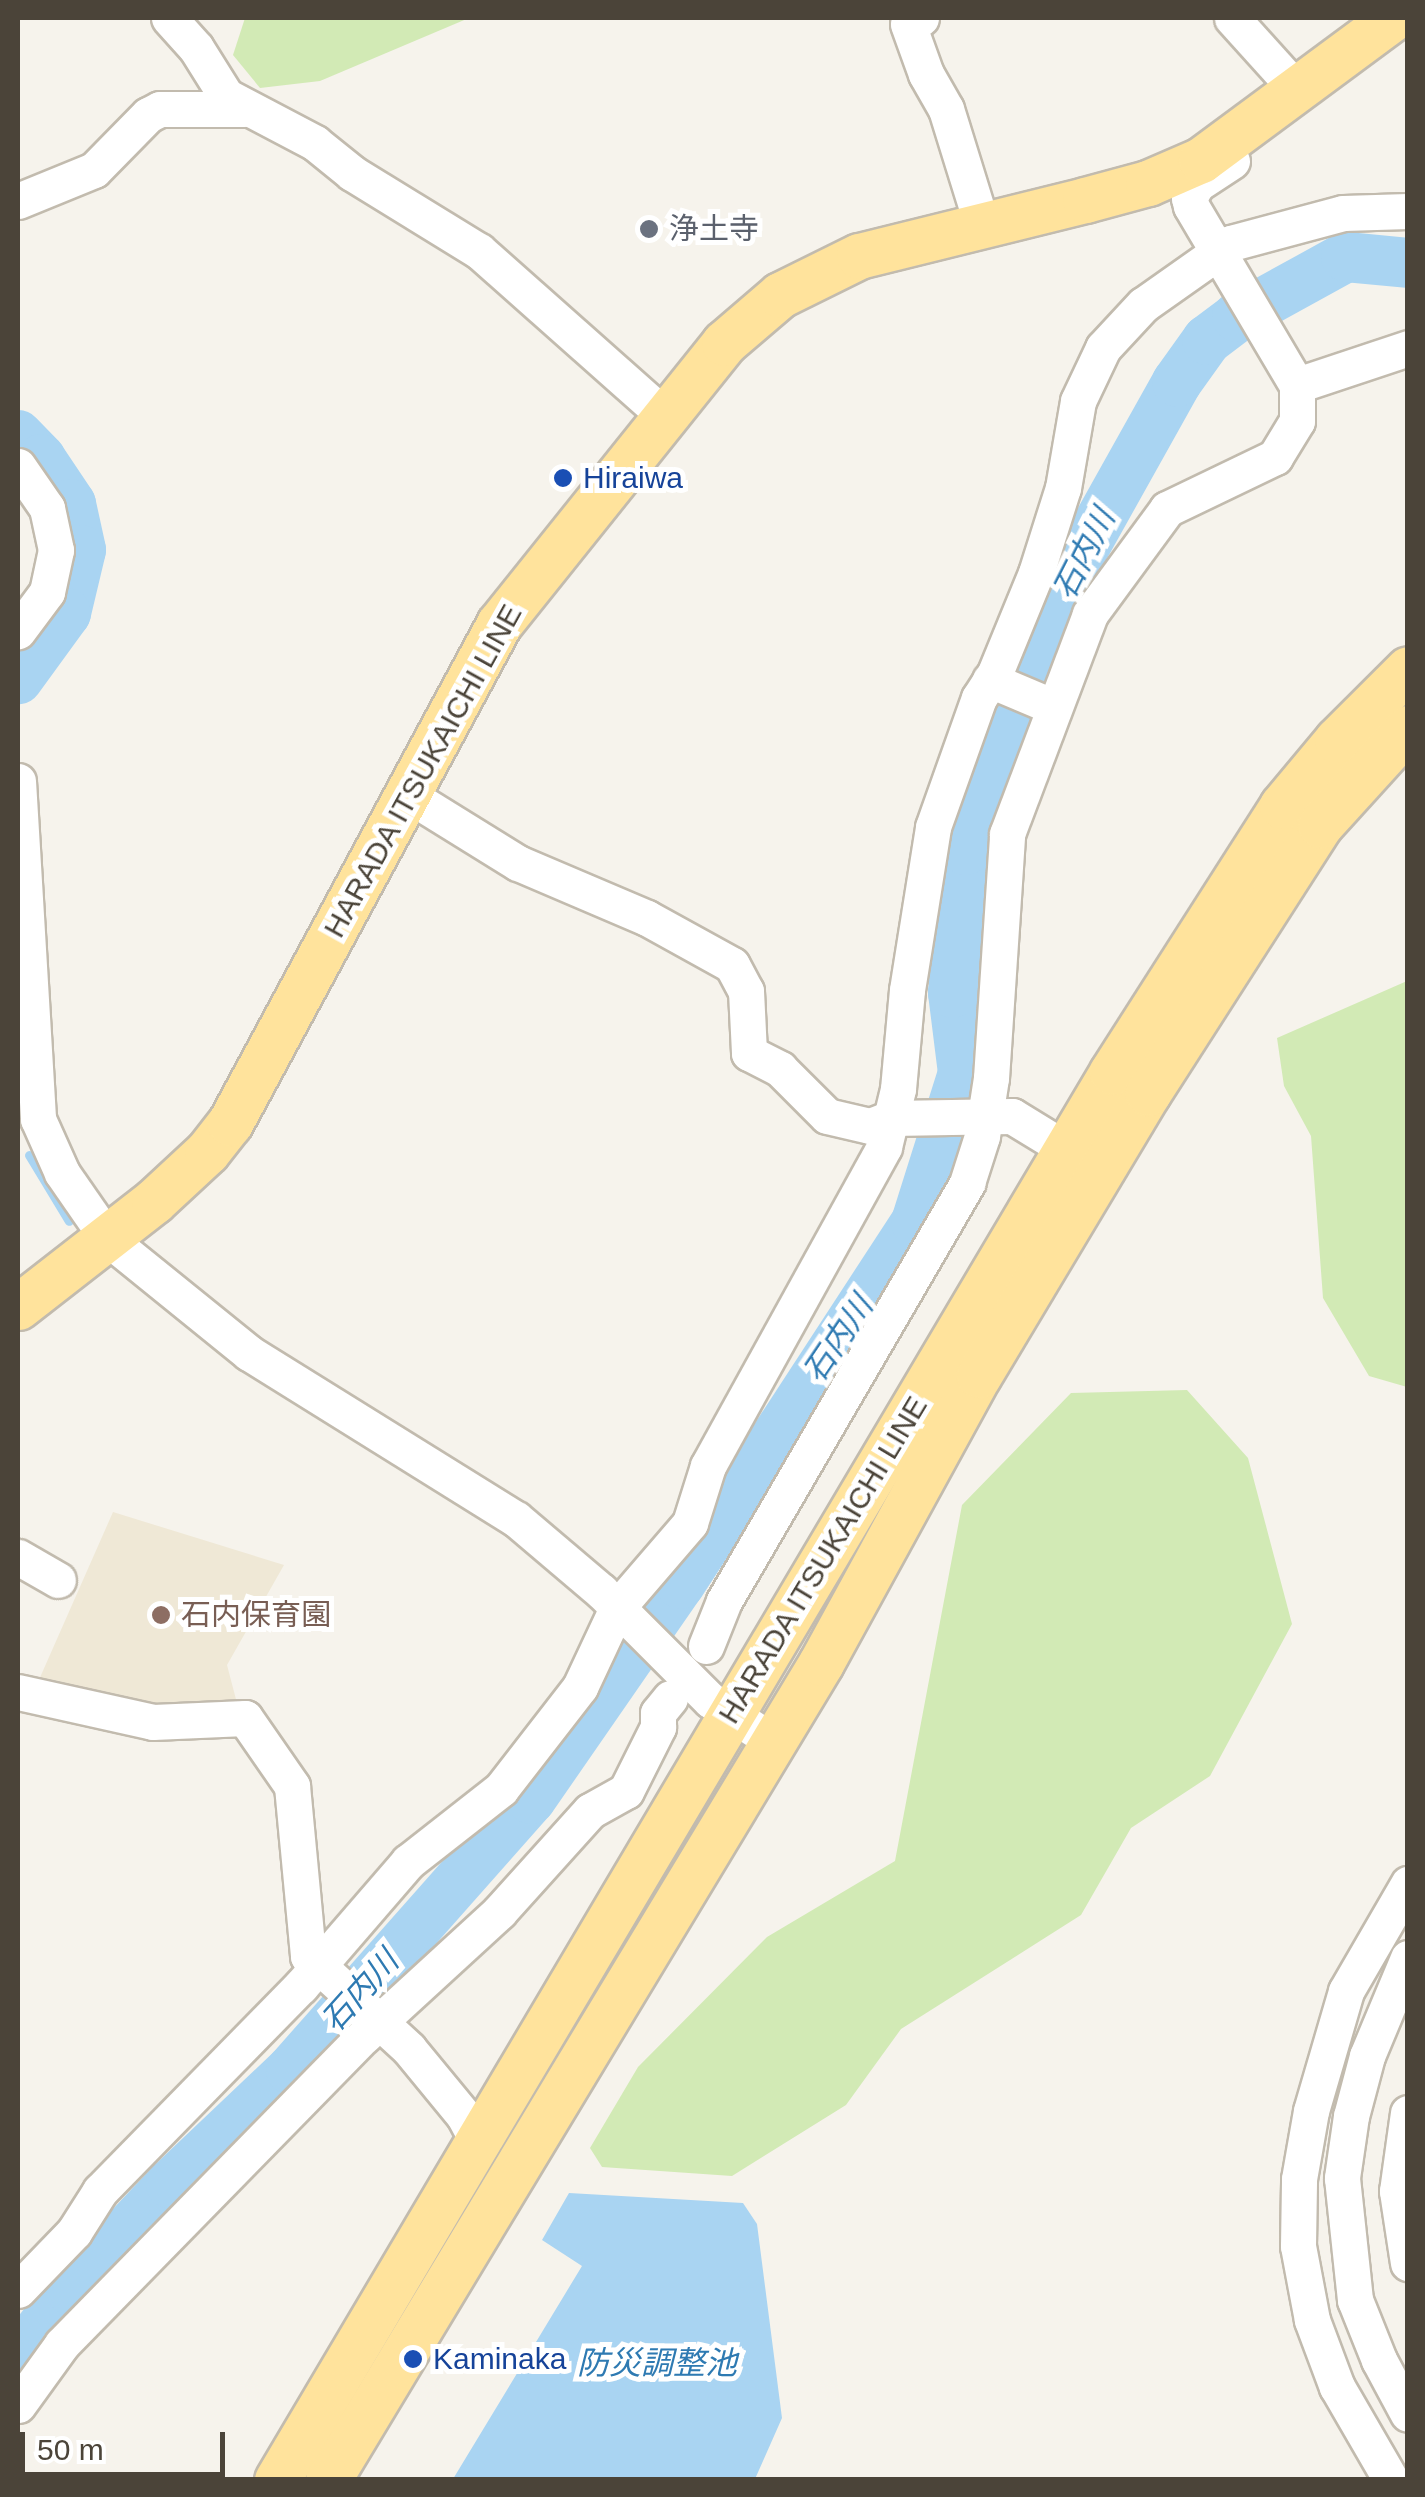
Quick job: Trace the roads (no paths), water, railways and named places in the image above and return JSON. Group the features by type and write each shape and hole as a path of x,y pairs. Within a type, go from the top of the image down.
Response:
{"main road":[{"name":"HARADA ITSUKAICHI LINE","path":"18,1306 154,1202 207,1152 230,1124 500,624 724,343 780,295 860,256 1148,182 1200,160 1393,18"},
{"name":"HARADA ITSUKAICHI LINE","path":"277,2480 1066,1149 1282,806 1336,740 1408,669"},
{"name":"HARADA ITSUKAICHI LINE","path":"328,2480 774,1742 979,1374 1148,1092 1320,825 1408,728"}],"street":[{"path":"169,18 196,48 226,96 244,109 309,139 352,173 480,252 665,416"},
{"path":"921,18 908,24 926,74 946,109 982,225"},
{"path":"706,1646 724,1601 946,1228 967,1183 981,1117 1008,834 1052,706 1090,614 1163,514 1178,502 1274,457 1297,420 1291,375 1191,206 1192,190 1235,159 1281,104 1232,18"},
{"path":"18,201 94,170 148,114 160,109 244,109"},
{"path":"18,2290 74,2232 100,2191 320,1968 412,1858 484,1804 508,1780 580,1687 621,1612 690,1523 708,1466 872,1173 896,1118 907,990 933,827 979,698 992,681 1026,600 1060,500 1078,401 1088,374 1121,325 1224,256 1328,216 1408,211"},
{"path":"1291,375 1408,348"},
{"path":"18,466 47,508 56,550 46,592 18,631"},
{"path":"992,681 1052,706"},
{"path":"18,780 38,1119 62,1173 107,1238 249,1353 516,1519 621,1612 676,1685 774,1742"},
{"path":"406,793 518,863 647,918 732,965 746,990 749,1053 780,1070 827,1116 870,1126 896,1118 1012,1116 1066,1149"},
{"path":"18,1556 58,1580"},
{"path":"18,2406 65,2341 376,2019 499,1912 590,1811 626,1791 660,1725 658,1713 676,1685"},
{"path":"18,1692 153,1722 245,1718 292,1786 308,1956 376,2019 442,2089 477,2140"},
{"path":"1391,2480 1336,2387 1312,2320 1298,2246 1299,2196 1311,2110 1346,1991 1408,1884"},
{"path":"1408,1958 1368,2056 1351,2116 1342,2178 1356,2300 1379,2360 1408,2414"},
{"path":"1408,2113 1398,2191 1408,2263"}],"water":[{"name":"防災調整池","path":"569,2193 743,2203 757,2224 782,2418 755,2479 453,2479 582,2266 542,2240"}],"waterway":[{"name":"石内川","path":"18,2357 71,2290 171,2184 291,2070 531,1799 680,1584 916,1222 963,1073 953,993 966,850 1021,689 1068,577 1177,382 1207,340 1237,317 1346,257 1408,263"},
{"path":"18,435 41,459 71,504 81,550 66,613 18,679"},
{"path":"29,1155 69,1221"}],"place":[{"name":"浄土寺","path":"649,229"},
{"name":"Hiraiwa","path":"563,478"},
{"name":"石内保育園","path":"161,1615"},
{"name":"Kaminaka","path":"413,2359"}]}
